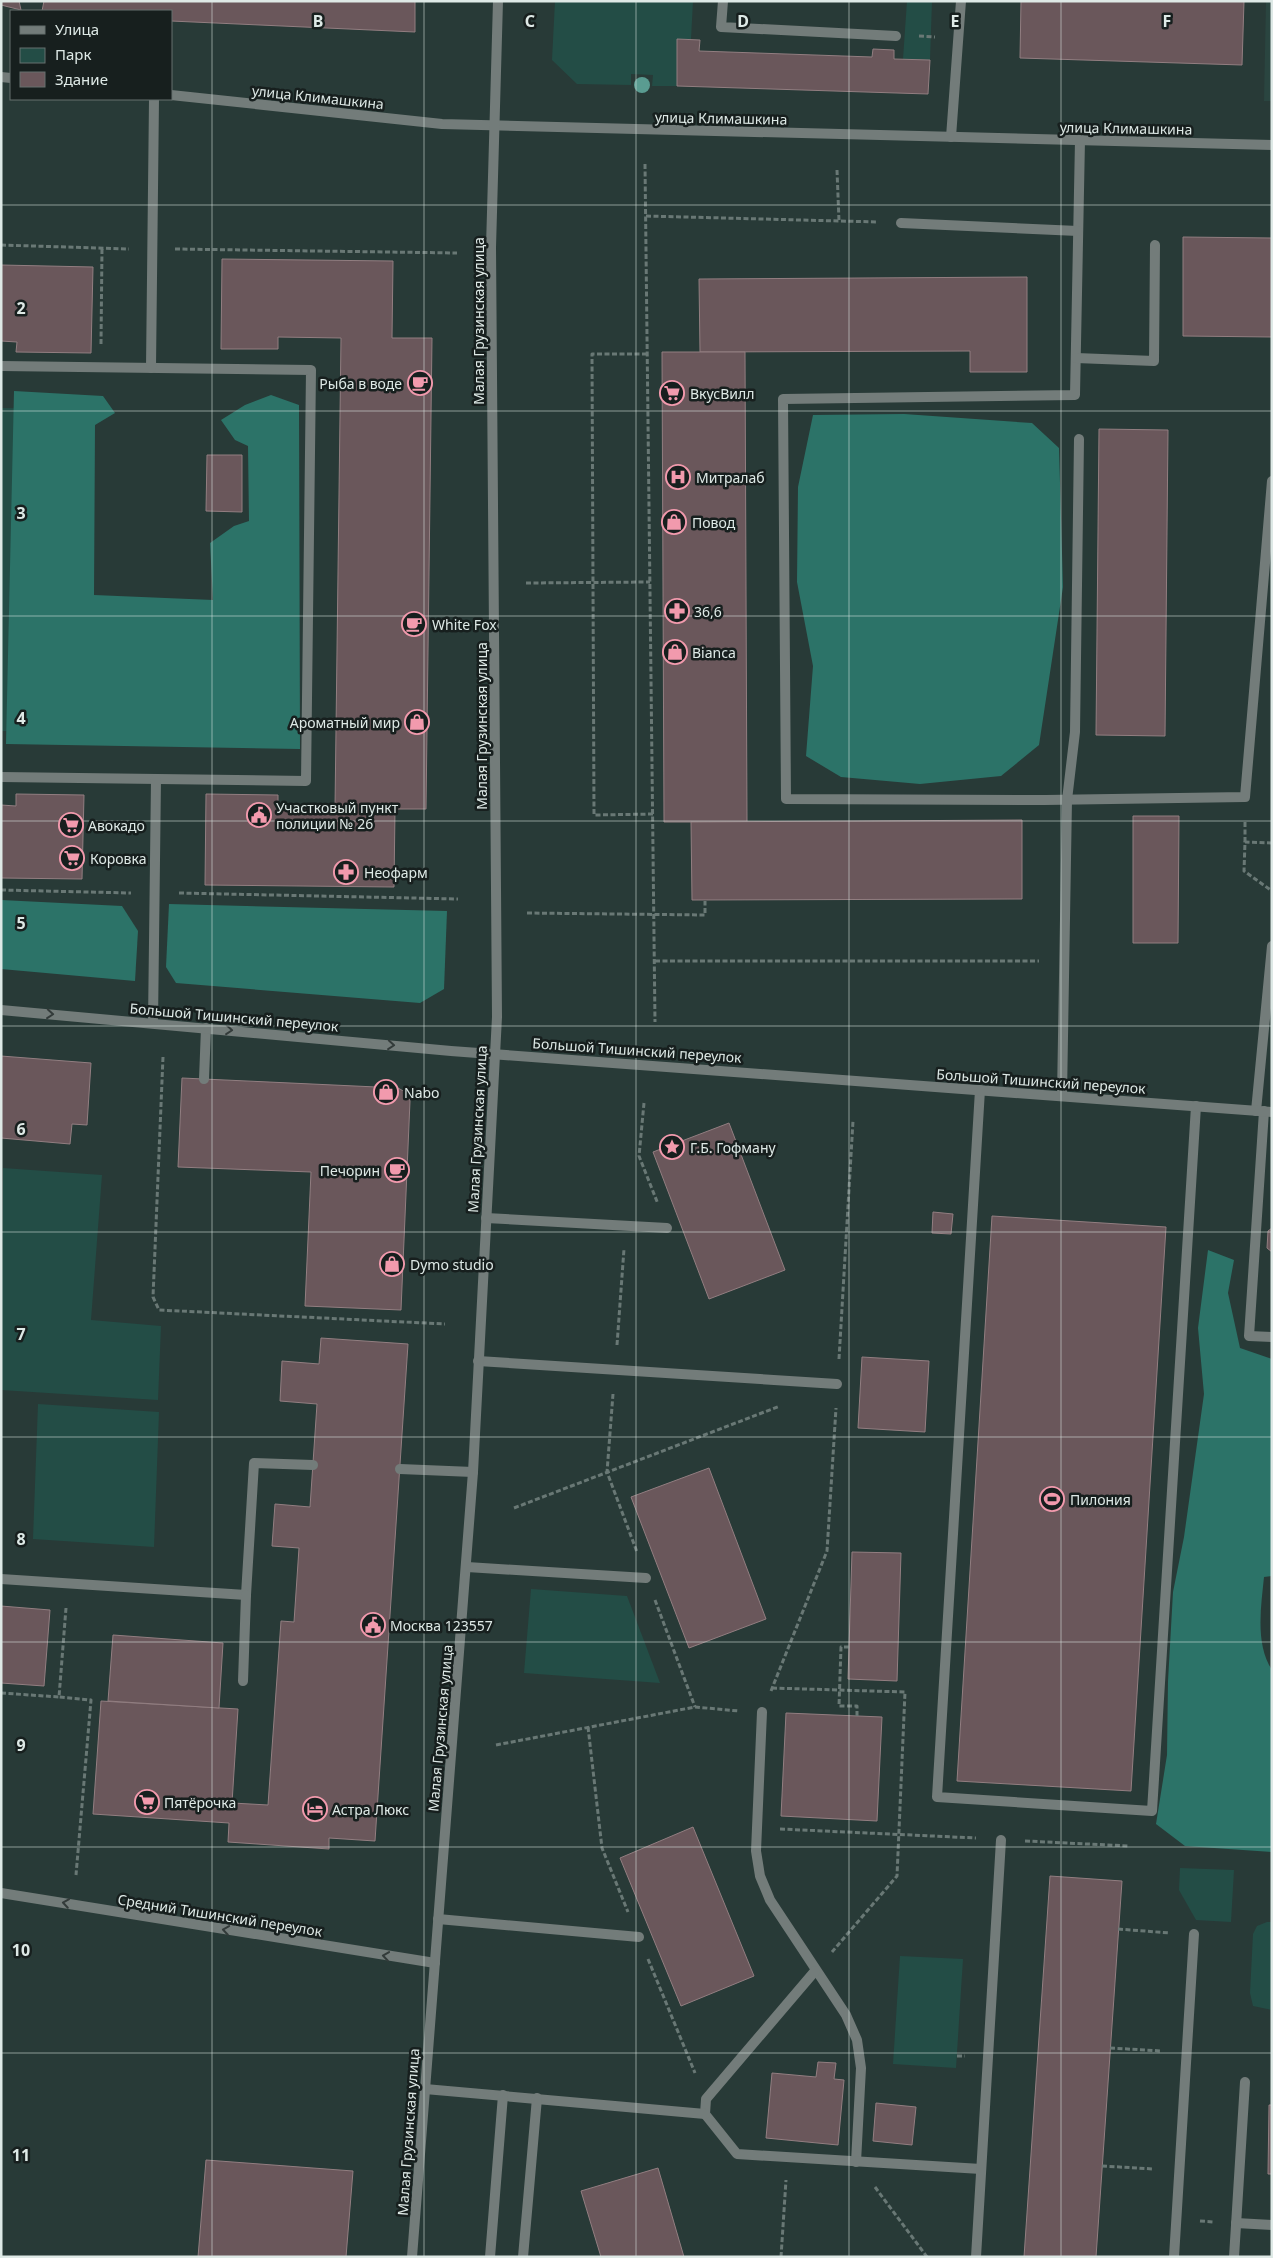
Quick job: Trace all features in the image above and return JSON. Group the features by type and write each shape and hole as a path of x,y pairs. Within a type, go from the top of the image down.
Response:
{"street":[{"name":"Малая Грузинская улица","path":"412,2257 467,1567 497,1007 491,256 493,126 498,1"},
{"path":"723,1 721,27 896,36"},
{"path":"950,137 962,1"},
{"name":"улица Климашкина","path":"172,95 442,124 1272,145"},
{"path":"151,368 154,100"},
{"path":"1080,140 1075,396 783,399 786,799 1067,800 1245,797 1272,481"},
{"path":"901,223 1078,231"},
{"path":"1076,358 1154,361 1155,245"},
{"path":"1,366 311,370 306,781 1,777"},
{"path":"1062,1096 1067,800 1075,732 1079,439"},
{"path":"153,1023 156,779"},
{"path":"1272,946 1264,1111 1249,1336 1272,1337"},
{"name":"Большой Тишинский переулок","path":"1,1010 495,1054 1264,1111"},
{"path":"204,1078 206,1028"},
{"path":"980,1090 937,1797 1152,1811 1196,1106"},
{"path":"486,1218 667,1228"},
{"path":"478,1361 837,1384"},
{"path":"243,1681 254,1463 313,1465"},
{"path":"400,1469 473,1472"},
{"path":"467,1567 646,1578"},
{"path":"1,1579 246,1595"},
{"path":"762,1712 756,1828 756,1851 760,1876 770,1900 815,1971 846,2015 857,2040 861,2068 856,2162"},
{"path":"976,2257 1001,1840"},
{"name":"Средний Тишинский переулок","path":"1,1893 435,1963"},
{"path":"438,1919 639,1937"},
{"path":"1174,2257 1194,1934"},
{"path":"815,1971 706,2099 705,2114 737,2154 981,2169"},
{"path":"1234,2257 1245,2082"},
{"path":"425,2089 705,2114"},
{"path":"490,2257 503,2095"},
{"path":"523,2257 537,2098"},
{"path":"1236,2223 1272,2225"}],"path":[{"path":"896,36 959,38"},
{"path":"645,164 655,1022"},
{"path":"837,170 839,221"},
{"path":"646,216 901,223"},
{"path":"1,244 152,249 457,253"},
{"path":"101,367 102,248"},
{"path":"647,354 592,354 594,815 653,814"},
{"path":"526,583 650,582"},
{"path":"1272,843 1245,842 1244,871 1272,891"},
{"path":"1,890 458,898"},
{"path":"527,913 705,915 705,900"},
{"path":"655,961 1065,961"},
{"path":"163,1057 153,1297 158,1310 445,1324"},
{"path":"644,1103 639,1156 667,1228"},
{"path":"496,1745 695,1707 762,1712 827,1551 853,1120"},
{"path":"626,1226 607,1472 695,1707"},
{"path":"514,1508 782,1405"},
{"path":"60,1697 68,1584"},
{"path":"849,1647 840,1647 839,1706 857,1706 857,1716"},
{"path":"772,1688 904,1692 897,1876 815,1971"},
{"path":"1,1693 91,1700 76,1875"},
{"path":"756,1828 1129,1846"},
{"path":"1118,1929 1194,1934"},
{"path":"1110,2048 1162,2051"},
{"path":"781,2257 787,2158"},
{"path":"856,2162 927,2257"},
{"path":"1102,2166 1155,2170"}],"shaded area":[{"path":"1266,1 1272,1 1272,101 1264,101"}],"green space":[{"path":"555,1 693,1 691,39 677,40 677,86 652,86 653,75 631,74 631,85 577,84 552,60"},
{"path":"907,1 932,1 930,60 903,59"},
{"path":"14,391 103,396 115,413 95,425 94,595 213,600 210,543 234,526 249,521 248,446 235,440 221,420 245,405 271,395 299,405 300,749 6,744"},
{"path":"1,408 55,409 51,731 1,731"},
{"path":"904,414 1032,423 1059,448 1063,587 1039,745 1001,776 920,784 841,777 806,756 813,666 797,582 798,487 813,415"},
{"path":"1,900 122,906 138,931 135,981 1,969"},
{"path":"169,904 447,911 444,989 420,1003 176,983 166,967"},
{"path":"3,1168 102,1175 91,1320 161,1326 158,1400 1,1390"},
{"path":"1208,1250 1234,1260 1228,1293 1240,1348 1272,1359 1272,1576 1264,1577 1260,1625 1263,1649 1272,1670 1272,1852 1185,1846 1156,1824 1167,1755 1168,1681 1173,1592 1184,1537 1204,1394 1198,1328"},
{"path":"38,1404 159,1412 154,1547 33,1539"},
{"path":"531,1589 627,1596 660,1683 524,1673"},
{"path":"1180,1868 1234,1870 1231,1922 1196,1920 1179,1890"},
{"path":"1272,1922 1272,2010 1253,2006 1250,1993 1253,1934 1257,1926"},
{"path":"900,1956 963,1959 956,2068 893,2064"}],"building":[{"path":"1,1 19,1 21,10 1,5"},
{"path":"44,1 415,1 415,32 172,21 172,10 42,10"},
{"path":"1021,1 1244,1 1242,65 1020,58"},
{"path":"677,39 700,40 699,51 872,57 873,49 894,50 894,59 930,60 928,94 677,86"},
{"path":"1183,237 1272,238 1272,337 1183,336"},
{"path":"222,259 393,261 392,338 432,338 426,809 395,809 394,887 205,885 206,794 278,795 278,807 335,808 341,338 278,337 278,349 221,349"},
{"path":"1,265 93,267 91,353 16,352 17,342 1,341"},
{"path":"1027,277 1027,372 970,372 970,351 700,352 699,279"},
{"path":"662,352 745,352 747,822 664,822"},
{"path":"1099,429 1168,430 1165,736 1096,735"},
{"path":"207,455 242,455 242,512 206,511"},
{"path":"16,794 84,795 82,879 1,878 1,805 16,806"},
{"path":"1133,816 1179,816 1178,943 1133,943"},
{"path":"1022,820 1022,899 692,900 691,822"},
{"path":"1,1056 91,1063 87,1125 72,1124 70,1144 1,1138"},
{"path":"182,1078 398,1088 407,1093 410,1101 401,1310 305,1306 311,1172 178,1167"},
{"path":"729,1123 785,1270 709,1299 653,1152"},
{"path":"933,1212 953,1214 951,1234 932,1233"},
{"path":"992,1216 1166,1227 1131,1791 957,1781"},
{"path":"1272,1228 1272,1252 1267,1248 1268,1231"},
{"path":"321,1338 408,1344 375,1841 329,1838 329,1849 228,1842 229,1823 93,1814 101,1701 238,1709 232,1803 268,1805 281,1621 294,1622 299,1548 272,1546 275,1504 310,1507 317,1404 280,1401 282,1361 319,1364"},
{"path":"862,1357 929,1361 925,1432 858,1428"},
{"path":"709,1468 766,1619 689,1648 631,1497"},
{"path":"852,1552 901,1553 897,1681 848,1679"},
{"path":"1,1606 50,1610 44,1686 1,1683"},
{"path":"113,1635 223,1643 219,1708 108,1701"},
{"path":"786,1713 882,1717 877,1821 781,1816"},
{"path":"693,1827 754,1976 681,2006 620,1858"},
{"path":"1050,1876 1122,1881 1096,2257 1024,2257"},
{"path":"818,2062 836,2063 834,2079 844,2080 838,2145 766,2138 772,2073 816,2077"},
{"path":"876,2103 916,2107 912,2145 873,2141"},
{"path":"1269,2105 1272,2105 1272,2174 1268,2174"},
{"path":"206,2160 353,2171 346,2257 198,2257"},
{"path":"658,2168 684,2257 601,2257 581,2191"}],"place":[{"name":"Рыба в воде","path":"420,383"},
{"name":"ВкусВилл","path":"672,393"},
{"name":"Митралаб","path":"678,477"},
{"name":"Повод","path":"674,522"},
{"name":"36,6","path":"677,611"},
{"name":"White Fox","path":"414,624"},
{"name":"Bianca","path":"675,652"},
{"name":"Ароматный мир","path":"417,722"},
{"name":"Участковый пункт полиции № 26","path":"259,815"},
{"name":"Авокадо","path":"71,825"},
{"name":"Коровка","path":"72,858"},
{"name":"Неофарм","path":"346,872"},
{"name":"Nabo","path":"386,1092"},
{"name":"Г.Б. Гофману","path":"672,1147"},
{"name":"Печорин","path":"397,1170"},
{"name":"Dymo studio","path":"392,1264"},
{"name":"Пилония","path":"1052,1499"},
{"name":"Москва 123557","path":"373,1625"},
{"name":"Пятёрочка","path":"147,1802"},
{"name":"Астра Люкс","path":"315,1809"}]}
